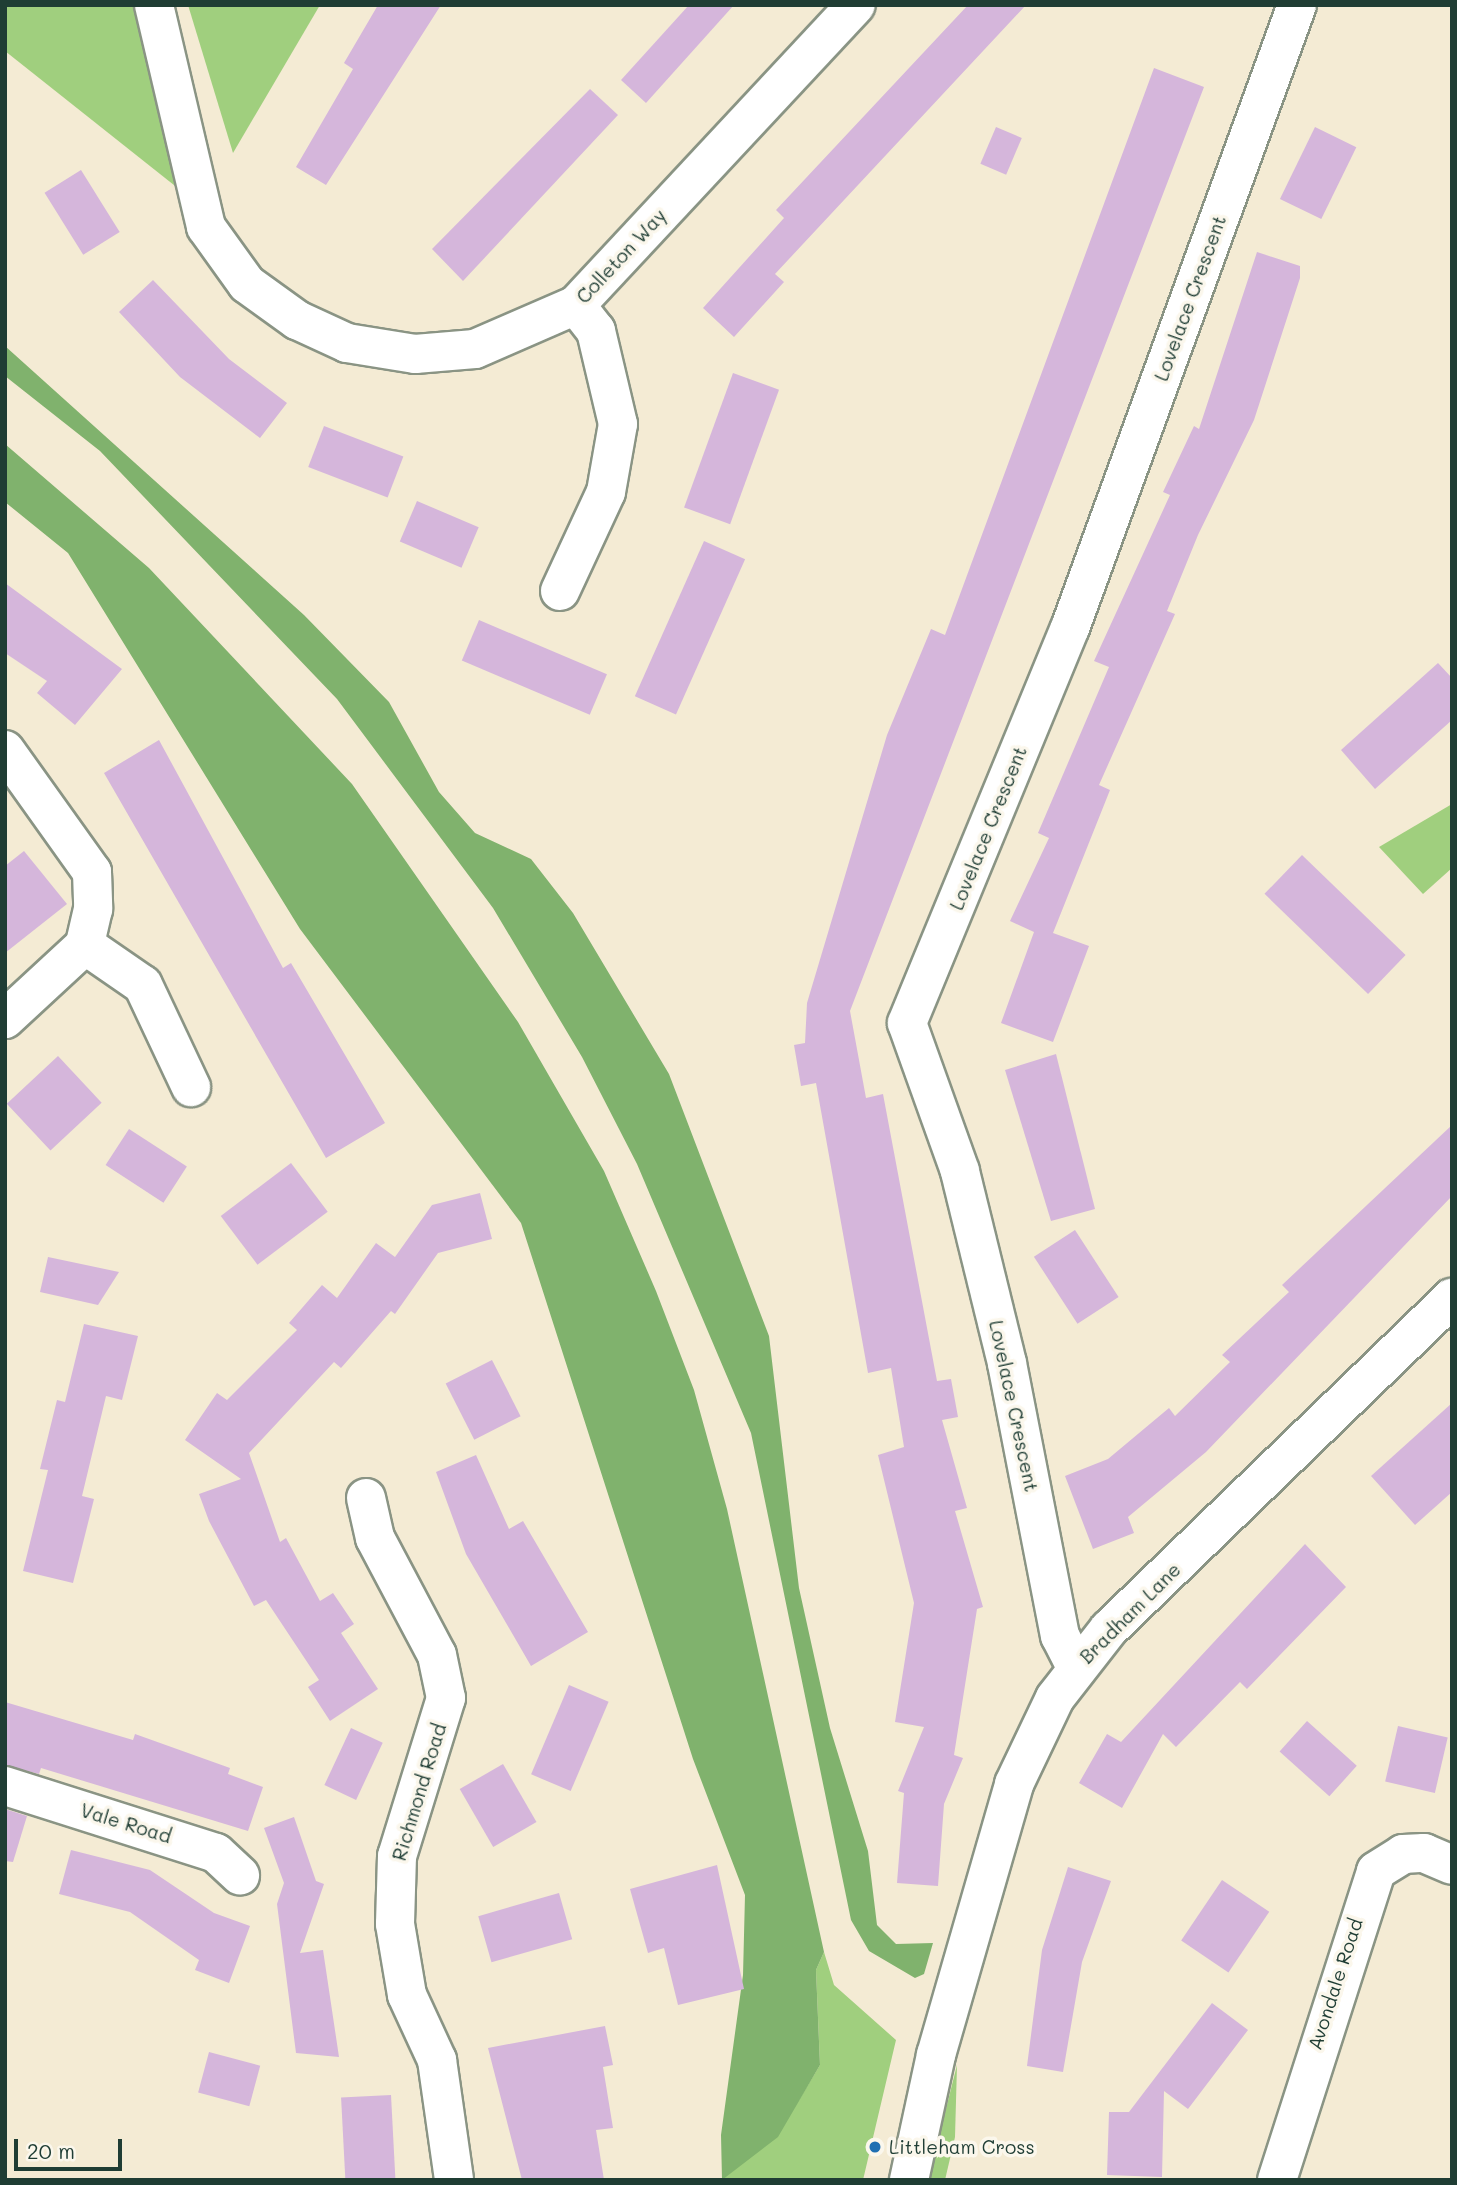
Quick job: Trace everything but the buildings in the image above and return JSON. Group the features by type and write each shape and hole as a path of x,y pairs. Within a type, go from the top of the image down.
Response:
{"street":[{"name":"Colleton Way","path":"154,5 206,226 247,284 297,320 347,343 415,354 475,349 576,305 856,5"},
{"name":"Lovelace Crescent","path":"1076,1667 1060,1636 1007,1363 960,1171 907,1023 1070,628 1297,5"},
{"path":"560,591 606,492 618,424 596,331 576,305"},
{"path":"5,750 92,872 85,945 5,1019"},
{"path":"85,945 143,985 191,1087"},
{"name":"Bradham Lane","path":"909,2180 936,2056 1014,1784 1076,1667 1452,1298"},
{"name":"Richmond Road","path":"366,1498 375,1538 437,1655 446,1698 397,1856 396,1924 407,1995 437,2060 454,2180"},
{"name":"Vale Road","path":"5,1786 216,1853 240,1875"},
{"name":"Avondale Road","path":"1277,2180 1376,1871 1403,1854 1424,1853 1452,1865"}],"green space":[{"path":"5,5 145,5 189,197 5,51"},
{"path":"188,5 320,5 233,153"},
{"path":"5,346 304,615 389,702 439,792 475,833 531,859 573,913 669,1074 769,1336 799,1588 830,1728 868,1851 877,1925 896,1944 933,1943 924,1974 915,1978 869,1951 851,1920 751,1433 637,1164 582,1057 493,908 337,699 100,451 5,376"},
{"path":"5,444 149,568 352,784 518,1022 604,1171 656,1291 694,1390 727,1509 824,1952 816,1970 820,2065 778,2137 722,2180 721,2135 743,1975 745,1895 693,1759 521,1223 300,929 68,553 5,502"},
{"path":"1452,804 1452,868 1423,894 1379,847"},
{"path":"824,1952 834,1985 896,2040 863,2180 722,2180 799,2100 820,2065 816,1970"},
{"path":"957,2065 955,2137 945,2180 928,2180"}],"place":[{"name":"Littleham Cross","path":"875,2147"}]}
